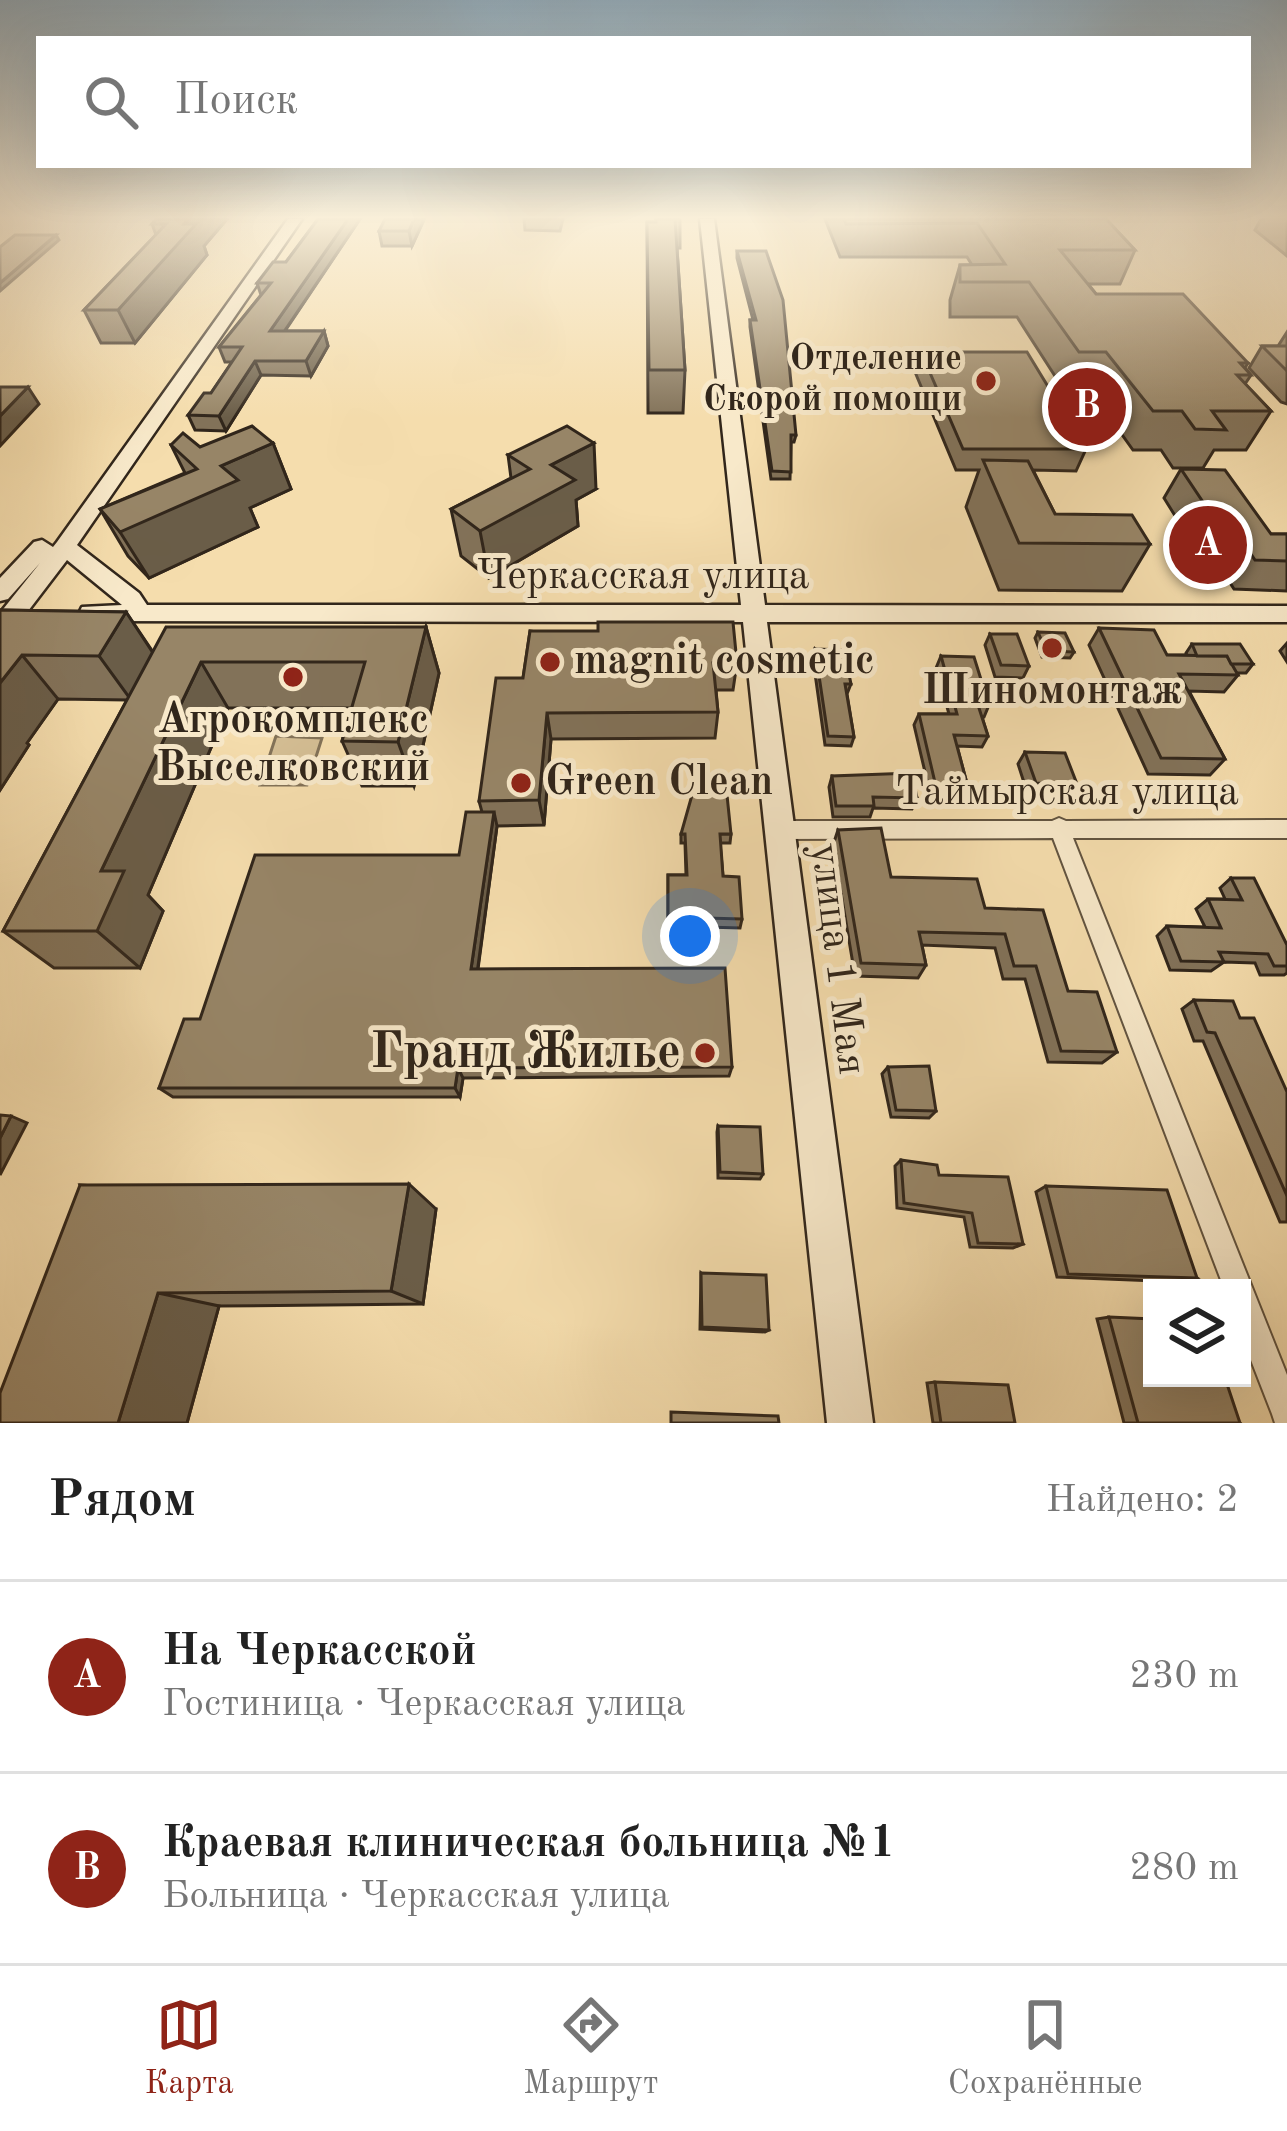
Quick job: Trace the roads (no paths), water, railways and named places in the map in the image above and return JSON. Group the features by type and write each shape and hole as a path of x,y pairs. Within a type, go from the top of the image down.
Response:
{"street":[{"path":"4,612 31,562 233,285"},
{"path":"4,612 65,547 248,285"},
{"name":"улица 1 Мая","path":"714,285 850,1423"},
{"path":"65,547 131,599 140,613"},
{"name":"Черкасская улица","path":"4,612 1287,614"},
{"path":"1059,827 1235,1279"},
{"name":"Таймырская улица","path":"776,830 1287,829"},
{"path":"1251,1322 1287,1414"}],"place":[{"name":"Отделение Скорой помощи","path":"986,381"},
{"name":"Краевая клиническая больница №1","path":"1087,407"},
{"name":"На Черкасской","path":"1208,545"},
{"name":"Шиномонтаж","path":"1052,648"},
{"name":"magnit cosmetic","path":"550,662"},
{"name":"Агрокомплекс Выселковский","path":"293,677"},
{"name":"Green Clean","path":"521,783"},
{"name":"Гранд Жилье","path":"705,1053"}]}
